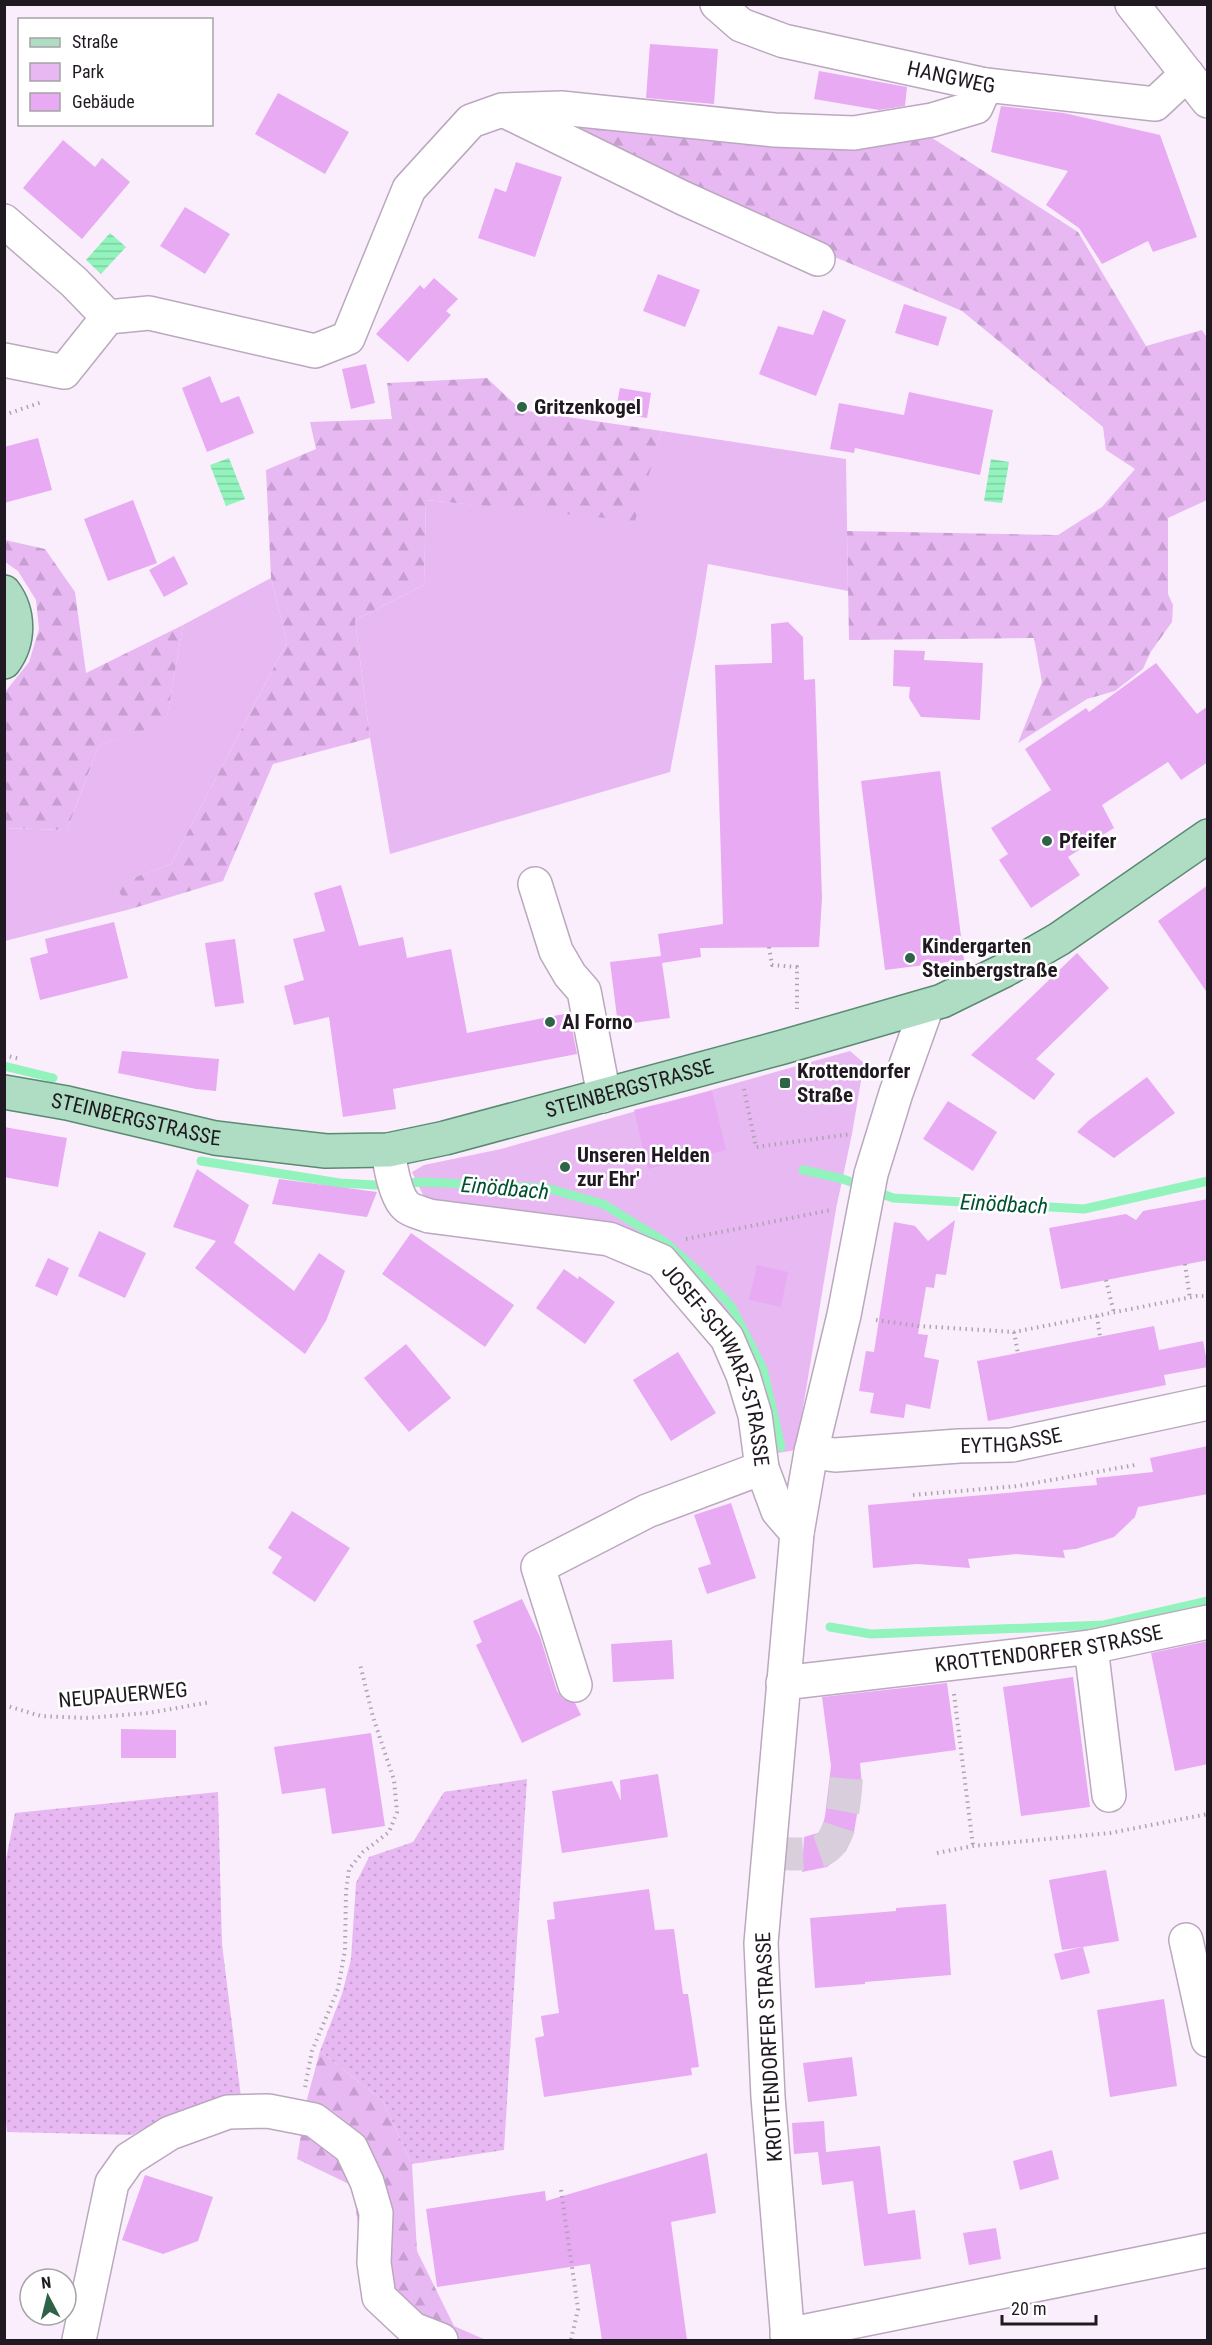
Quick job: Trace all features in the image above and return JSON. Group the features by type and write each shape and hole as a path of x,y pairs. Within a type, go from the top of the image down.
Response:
{"main road":[{"path":"4,591 12,602 16,633 4,662"},
{"name":"STEINBERGSTRASSE","path":"4,1092 67,1103 215,1138 389,1159 445,1138 927,1006 973,987 1030,957 1208,836"}],"street":[{"name":"HANGWEG","path":"717,4 741,25 784,42 986,85 1155,104 1187,74"},
{"path":"1132,4 1208,101"},
{"path":"4,360 64,372 108,317 149,312 315,351 348,338 409,189 471,121 502,110 561,108 774,130 854,133 932,120 976,107 986,85"},
{"path":"502,110 683,198 818,259"},
{"path":"4,221 74,282 108,317"},
{"path":"535,884 556,951 570,975 584,991 603,1096"},
{"name":"KROTTENDORFER STRASSE","path":"787,2338 768,2097 761,1943 797,1533 811,1452 844,1315 868,1189 896,1093 927,1006"},
{"name":"JOSEF-SCHWARZ-STRASSE","path":"389,1159 404,1203 429,1216 609,1239 661,1261 727,1338 755,1415 762,1468 778,1511 797,1533"},
{"name":"EYTHGASSE","path":"811,1452 835,1455 959,1446 1012,1445 1208,1403"},
{"path":"575,1685 538,1567 647,1511 762,1468"},
{"name":"KROTTENDORFER STRASSE","path":"783,1683 1091,1647 1208,1622"},
{"path":"1091,1647 1109,1795"},
{"path":"1186,1940 1208,2040"},
{"path":"79,2340 112,2183 129,2159 170,2133 228,2112 268,2111 314,2120 351,2148 367,2182 376,2213 374,2263 379,2297 413,2329 441,2340"},
{"path":"787,2338 1208,2250"}],"path":[{"path":"769,947 772,965 797,967 797,1016"},
{"path":"737,1059 756,1147 885,1130"},
{"path":"686,1238 868,1189"},
{"path":"1185,1264 1190,1299"},
{"path":"1106,1280 1114,1313"},
{"path":"873,1320 918,1326 1014,1332 1208,1296"},
{"path":"1097,1316 1100,1337"},
{"path":"1014,1332 1018,1354"},
{"path":"913,1495 1018,1486 1135,1465"},
{"path":"950,1663 973,1846"},
{"path":"298,2117 312,2051 338,1989 345,1950 346,1892 349,1869 363,1852 389,1832 397,1812 394,1780 373,1717 360,1664"},
{"name":"NEUPAUERWEG","path":"4,1705 41,1716 86,1718 148,1713 211,1702"},
{"path":"937,1853 973,1846 1110,1833 1208,1814"},
{"path":"561,2190 578,2309 571,2340"}],"green space":[{"path":"538,118 923,132 1078,232 1146,346 1202,330 1208,339 1207,500 1168,518 1168,594 1173,605 1172,622 1150,653 1143,669 1115,691 1087,699 1018,743 1042,682 1034,638 849,640 847,531 1058,535 1102,507 1135,469 1106,450 1103,427 962,311 703,201"},
{"path":"487,378 521,410 662,431 635,521 426,500 424,585 355,620 370,738 273,764 223,881 131,909 114,885 171,864 287,642 271,578 266,470 316,449 310,422 392,419 387,383"},
{"path":"662,431 846,459 848,591 708,564 670,772 390,854 370,738 355,620 424,585 426,500 634,520"},
{"path":"5,540 45,549 75,592 86,673 183,625 166,723 99,745 67,830 5,828 5,692 29,662 39,629 36,600 18,571 5,562"},
{"path":"271,578 287,642 171,864 115,885 131,909 5,941 4,828 67,830 99,745 166,722 183,625"},
{"path":"850,1051 864,1063 836,1209 796,1450 772,1454 667,1255 477,1214 424,1197 412,1172 424,1165 501,1149"},
{"path":"527,1779 504,2150 412,2164 383,2101 320,2051 342,1994 351,1959 356,1883 369,1857 413,1842 444,1792"},
{"path":"218,1792 222,1944 241,2097 171,2114 132,2135 7,2132 4,2107 4,1870 15,1813"},
{"path":"320,2051 383,2101 412,2164 417,2251 454,2326 486,2340 410,2340 368,2304 353,2186 297,2159 306,2103"}],"shaded area":[{"path":"110,233 126,247 101,274 86,260"},
{"path":"229,458 245,499 226,506 210,465"},
{"path":"991,459 1009,462 1002,503 984,501"}],"building":[{"path":"650,44 718,49 714,104 646,98"},
{"path":"819,71 907,87 905,106 879,110 814,99"},
{"path":"278,93 349,132 325,174 255,134"},
{"path":"1001,106 1064,113 1160,135 1197,237 1153,252 1148,241 1102,264 1079,228 1046,205 1068,171 991,152"},
{"path":"63,140 95,167 102,158 130,182 82,239 23,188"},
{"path":"516,162 562,177 535,257 478,238 495,188 506,192"},
{"path":"185,207 230,234 205,274 160,246"},
{"path":"658,274 700,290 685,327 643,311"},
{"path":"434,278 458,299 446,311 451,315 408,362 376,334 420,285 424,289"},
{"path":"904,304 947,317 938,346 895,333"},
{"path":"823,310 846,320 816,396 759,374 778,326 813,335"},
{"path":"366,364 375,403 351,409 342,369"},
{"path":"210,376 221,403 239,396 254,433 207,452 182,388"},
{"path":"620,388 651,393 647,418 615,413"},
{"path":"909,392 993,410 980,475 855,448 854,453 830,449 839,403 904,415"},
{"path":"38,438 52,490 4,503 4,447"},
{"path":"133,500 157,563 108,581 84,519"},
{"path":"174,556 188,584 164,597 149,570"},
{"path":"788,622 803,637 804,680 815,679 822,898 819,947 700,948 701,957 662,963 670,1018 618,1025 610,962 661,956 658,934 723,924 715,665 772,663 771,624"},
{"path":"894,650 925,651 924,660 983,663 980,720 921,717 909,698 910,687 893,686"},
{"path":"1156,663 1197,714 1208,706 1208,762 1181,780 1168,762 1102,805 1114,828 1068,857 1080,875 1031,908 999,860 1008,854 991,828 1051,790 1025,749 1086,708 1089,712"},
{"path":"940,771 964,960 885,970 861,781"},
{"path":"341,885 359,946 403,937 407,958 451,949 467,1033 569,1013 577,1054 393,1089 396,1109 343,1117 329,1017 294,1025 284,986 304,980 293,939 325,931 314,893"},
{"path":"1208,885 1208,994 1158,921"},
{"path":"114,922 128,978 40,1000 30,958 48,953 45,939"},
{"path":"235,939 244,1003 215,1007 205,943"},
{"path":"1077,953 1109,988 1036,1059 1055,1074 1034,1100 971,1055"},
{"path":"122,1051 219,1059 216,1091 118,1073"},
{"path":"1147,1077 1175,1113 1114,1158 1077,1132 1088,1121"},
{"path":"712,1091 726,1150 648,1169 634,1110"},
{"path":"948,1101 997,1132 973,1171 923,1139"},
{"path":"4,1127 67,1138 58,1187 4,1177"},
{"path":"197,1169 249,1205 234,1243 294,1291 319,1253 345,1271 326,1321 305,1354 195,1268 216,1241 173,1227"},
{"path":"279,1179 377,1192 367,1217 272,1204"},
{"path":"1208,1199 1208,1260 1061,1289 1049,1228 1126,1214 1136,1220 1143,1211"},
{"path":"955,1220 946,1275 936,1274 934,1288 926,1287 918,1334 928,1335 924,1357 939,1360 930,1409 906,1404 904,1418 870,1413 874,1393 859,1391 866,1351 874,1352 894,1222 915,1226 928,1241"},
{"path":"99,1231 146,1253 125,1298 78,1276"},
{"path":"411,1233 514,1305 485,1347 382,1274"},
{"path":"48,1258 69,1268 57,1296 35,1286"},
{"path":"757,1265 788,1272 781,1307 749,1300"},
{"path":"564,1269 578,1279 579,1276 615,1302 585,1344 536,1308"},
{"path":"1154,1326 1159,1350 1203,1341 1208,1367 1164,1375 1166,1385 988,1421 977,1361"},
{"path":"406,1344 451,1398 409,1432 364,1378"},
{"path":"678,1352 716,1413 671,1441 633,1380"},
{"path":"1208,1446 1208,1494 1138,1507 1135,1517 1114,1537 1076,1549 1063,1550 1065,1558 1016,1554 968,1559 970,1568 917,1564 873,1568 868,1505 1097,1485 1096,1478 1153,1472 1150,1458"},
{"path":"731,1503 756,1578 707,1594 698,1568 711,1564 694,1515"},
{"path":"292,1511 350,1548 315,1602 272,1573 282,1557 268,1548"},
{"path":"522,1599 540,1637 557,1691 563,1699 575,1703 581,1715 522,1743 476,1645 482,1642 473,1621"},
{"path":"672,1640 674,1679 613,1682 611,1644"},
{"path":"1208,1641 1208,1764 1175,1771 1151,1653"},
{"path":"1073,1677 1090,1807 1021,1816 1003,1687"},
{"path":"947,1683 956,1750 860,1763 862,1785 854,1832 846,1851 827,1867 802,1872 804,1837 821,1832 831,1766 822,1697"},
{"path":"121,1729 176,1730 176,1758 121,1758"},
{"path":"371,1733 385,1826 332,1834 325,1788 282,1794 274,1747"},
{"path":"658,1774 668,1837 562,1853 552,1791 612,1781 621,1801 620,1780"},
{"path":"1106,1870 1119,1941 1083,1947 1090,1973 1061,1980 1054,1954 1082,1947 1062,1950 1049,1880"},
{"path":"649,1889 655,1930 674,1929 683,1994 688,1994 699,2067 691,2068 692,2075 544,2097 535,2038 544,2036 541,2016 559,2013 547,1920 555,1919 553,1902"},
{"path":"946,1904 951,1975 815,1988 810,1918 896,1911 896,1908"},
{"path":"1164,1999 1177,2086 1110,2097 1097,2010"},
{"path":"852,2057 857,2096 808,2102 803,2063"},
{"path":"824,2121 826,2152 880,2146 888,2214 915,2210 921,2259 864,2266 853,2181 822,2185 818,2152 794,2154 792,2123"},
{"path":"1052,2150 1059,2179 1020,2190 1013,2161"},
{"path":"707,2153 716,2213 671,2222 687,2340 602,2340 590,2264 437,2287 426,2209 545,2191 546,2201"},
{"path":"145,2175 213,2197 198,2241 163,2254 122,2240"},
{"path":"996,2228 1001,2259 969,2265 963,2233"}],"waterway":[{"name":"Einödbach","path":"4,1066 53,1078"},
{"name":"Einödbach","path":"201,1161 340,1183 375,1185 425,1182 546,1188 603,1204 665,1242 700,1273 731,1306 763,1369 781,1447"},
{"name":"Einödbach","path":"803,1170 843,1179 893,1198 1084,1209 1208,1181"},
{"name":"Einödbach","path":"830,1627 871,1634 1104,1625 1208,1601"}],"tunnel":[{"path":"770,1853 810,1853 822,1850 829,1845 835,1837 842,1815 847,1772"}],"place":[{"name":"Gritzenkogel","path":"522,407"},
{"name":"Pfeifer","path":"1047,841"},
{"name":"Kindergarten Steinbergstraße","path":"910,958"},
{"name":"Al Forno","path":"550,1022"},
{"name":"Krottendorfer Straße","path":"785,1083"},
{"name":"Unseren Helden zur Ehr'","path":"565,1167"}]}
